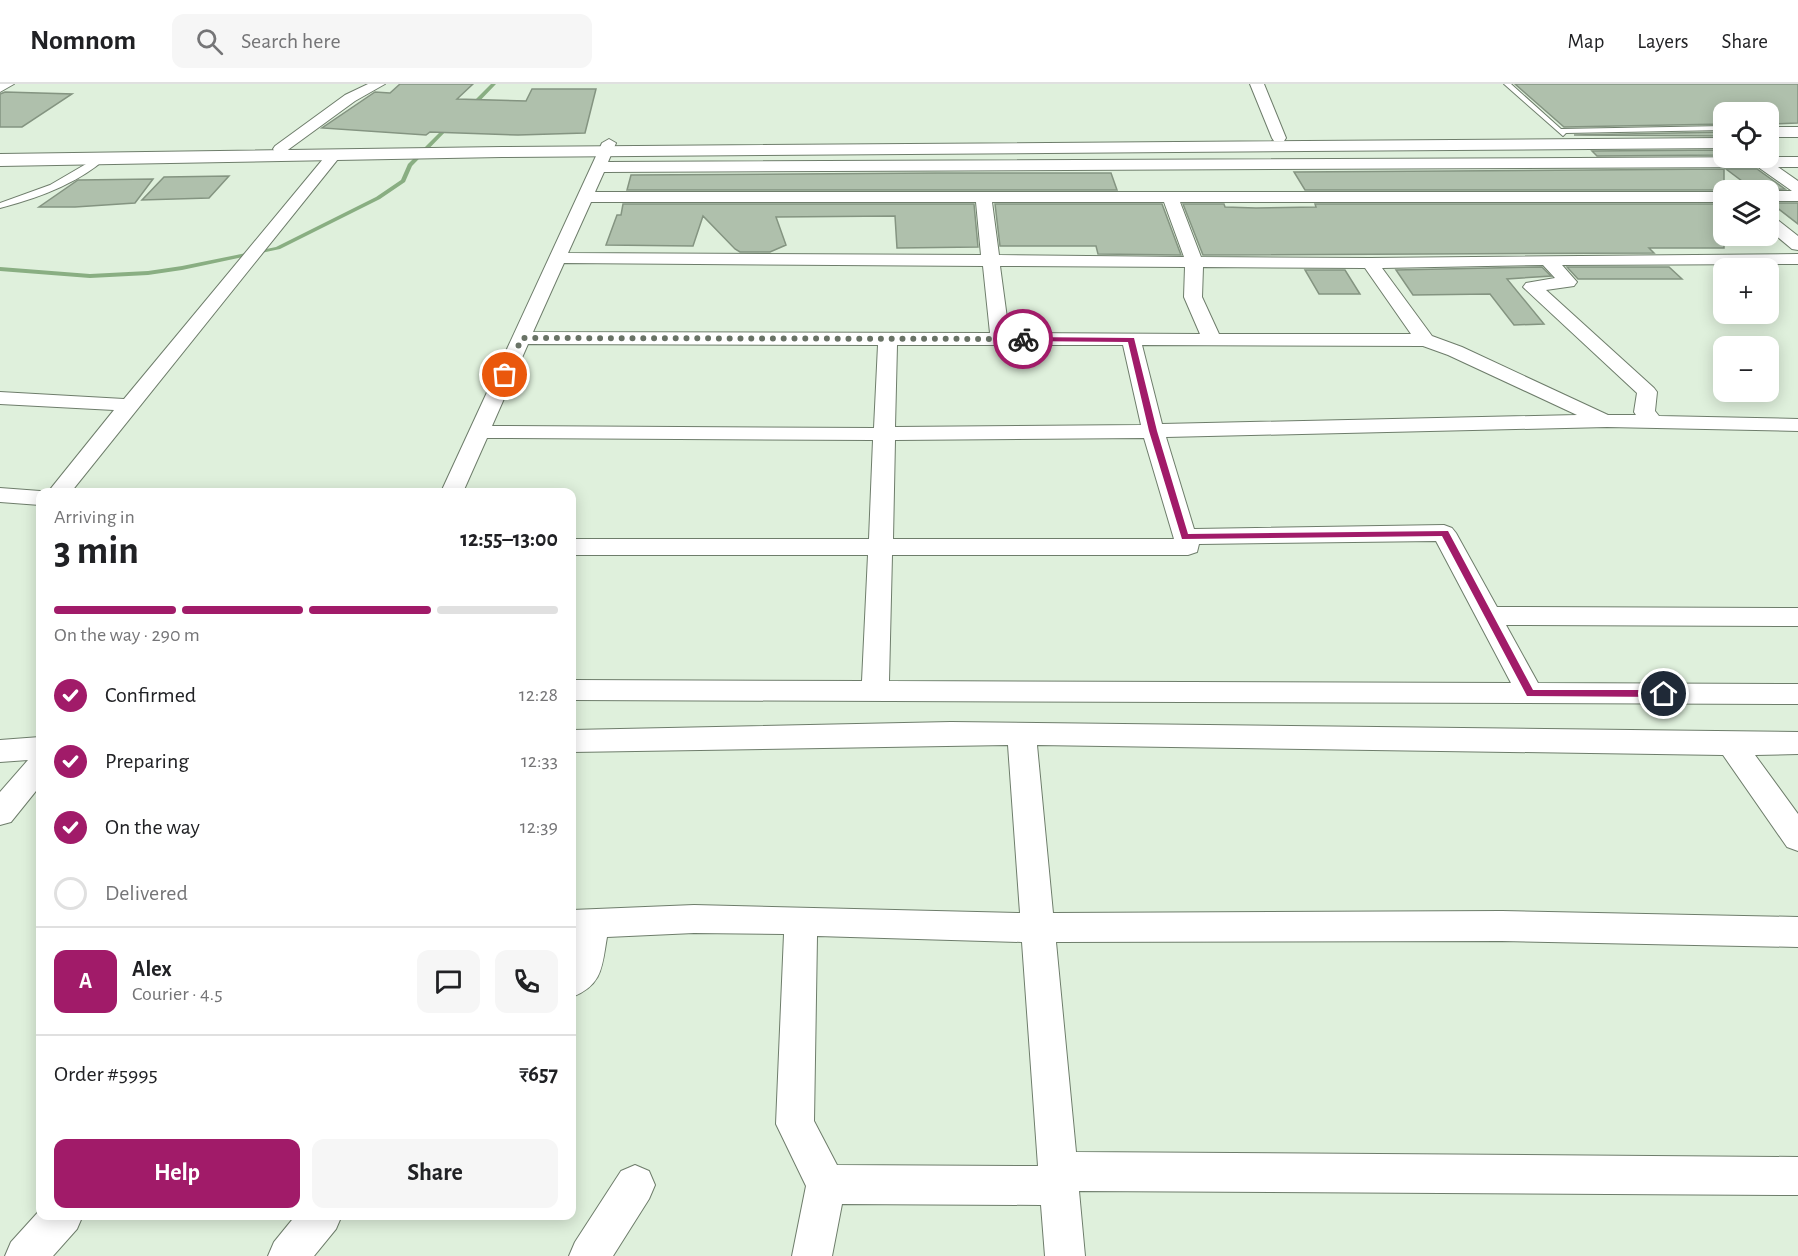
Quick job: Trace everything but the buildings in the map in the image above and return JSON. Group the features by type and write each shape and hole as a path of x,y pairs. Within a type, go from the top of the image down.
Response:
{"street":[{"path":"0,88 7,84"},
{"path":"280,149 350,98 378,84"},
{"path":"1257,84 1279,138"},
{"path":"605,154 1713,130"},
{"path":"1779,132 1798,132"},
{"path":"0,148 605,154 1713,143"},
{"path":"1779,143 1798,143"},
{"path":"0,160 442,153 1713,163"},
{"path":"454,488 605,154"},
{"path":"62,488 333,156"},
{"path":"1779,163 1798,162"},
{"path":"1770,168 1798,188"},
{"path":"983,196 1000,339"},
{"path":"1170,196 1194,261 1193,297 1212,340"},
{"path":"1779,196 1798,196"},
{"path":"587,197 1713,197"},
{"path":"1779,229 1798,245"},
{"path":"559,258 1370,263 1798,259"},
{"path":"1548,260 1568,282 1532,287 1647,392 1644,412 1652,421"},
{"path":"1370,263 1425,340"},
{"path":"522,338 1425,340 1455,351 1607,421"},
{"path":"876,691 888,339"},
{"path":"576,547 1188,547 1153,431 1131,339"},
{"path":"0,398 129,405"},
{"path":"480,432 884,434 1153,431 1607,421 1798,425"},
{"path":"4,500 36,498"},
{"path":"1185,537 1444,533 1530,693"},
{"path":"1490,616 1798,617"},
{"path":"576,690 1798,694"},
{"path":"576,741 951,733 1798,743"},
{"path":"1022,734 1036,928 1065,1256"},
{"path":"1731,744 1798,838"},
{"path":"0,751 36,748"},
{"path":"0,813 36,771"},
{"path":"576,978 584,971 582,923 694,919 801,920 836,923 1036,928 1502,926 1798,932"},
{"path":"801,920 795,1125 826,1184 812,1256"},
{"path":"826,1184 1057,1178 1798,1176"},
{"path":"590,1256 635,1185"},
{"path":"25,1256 58,1220"},
{"path":"288,1256 318,1220"}],"lane":[{"path":"1507,84 1562,132"},
{"path":"1779,128 1798,127"},
{"path":"0,206 42,193 68,181 101,159"}],"waterway":[{"path":"471,107 494,84"},
{"path":"0,269 90,276 148,273 278,248 378,198 403,181 410,165 449,126"}],"way so far":[{"path":"505,375 522,338 1023,339"}],"route":[{"path":"1023,339 1131,339 1153,431 1185,537 1444,533 1530,693 1664,694"}]}
